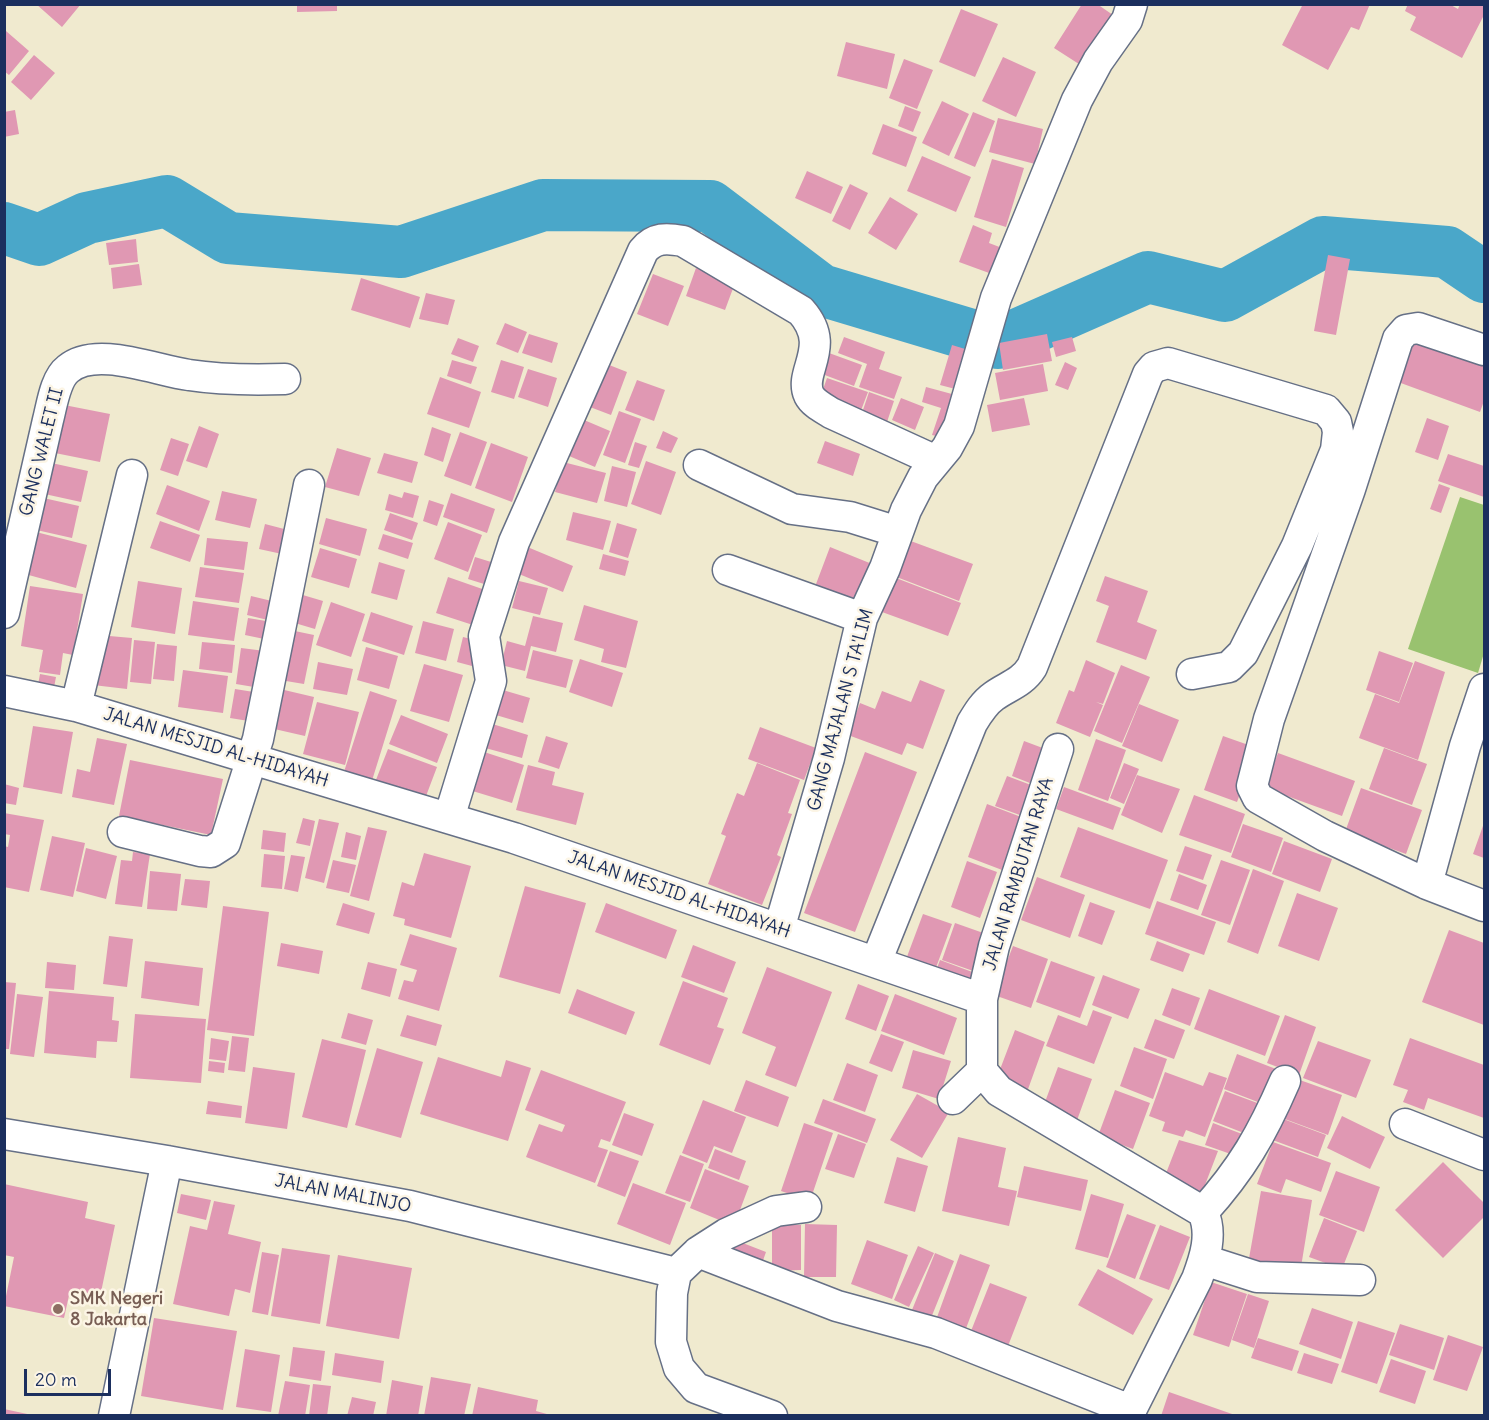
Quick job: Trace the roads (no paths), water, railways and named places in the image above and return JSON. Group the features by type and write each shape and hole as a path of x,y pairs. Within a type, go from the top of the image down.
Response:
{"street":[{"name":"GANG MAJALAN S TA'LIM","path":"779,929 829,758 862,618 923,477 959,426 996,298 1077,100 1098,61 1127,20 1132,4"},
{"path":"449,818 491,681 484,636 514,542 650,242 666,238 683,241 801,311 813,328 815,339 807,388 815,402 831,413 936,461"},
{"path":"1485,350 1418,328 1406,330 1398,339 1350,489 1269,719 1252,786 1258,798 1325,836 1427,884 1485,906"},
{"name":"GANG WALET II","path":"4,614 17,494 57,389 67,369 80,362 98,360 136,362 187,375 243,380 285,379"},
{"path":"876,962 972,723 983,706 995,695 1017,684 1032,667 1148,374 1154,367 1168,363 1326,410 1333,415 1338,432 1336,450 1297,546 1243,653 1229,667 1192,674"},
{"path":"699,465 792,509 850,517 898,532"},
{"path":"76,706 132,475"},
{"path":"123,832 200,851 219,849 229,834 244,777 253,758 309,485"},
{"path":"728,570 862,618"},
{"path":"1427,884 1465,746 1485,689"},
{"name":"JALAN MESJID AL-HIDAYAH","path":"4,692 76,706 449,818 982,999"},
{"name":"JALAN RAMBUTAN RAYA","path":"982,999 994,946 1058,749"},
{"path":"698,1252 837,1306 936,1333 1129,1413 1204,1260 1208,1224 1203,1212 999,1091 982,1071 982,999"},
{"path":"953,1099 982,1071"},
{"path":"1203,1212 1245,1161 1265,1126 1285,1081"},
{"path":"1406,1124 1485,1155"},
{"name":"JALAN MALINJO","path":"4,1134 167,1161 410,1206 676,1273"},
{"path":"119,1415 167,1161"},
{"path":"772,1416 696,1388 679,1368 671,1342 672,1293 676,1273 698,1252 726,1234 757,1218 780,1210 806,1207"},
{"path":"1204,1260 1257,1277 1360,1280"}],"waterway":[{"path":"4,228 39,240 87,218 167,201 228,238 401,252 543,205 710,206 821,290 998,343 1148,277 1225,296 1323,242 1447,252 1484,277"}],"place":[{"name":"SMK Negeri 8 Jakarta","path":"58,1309"}]}
